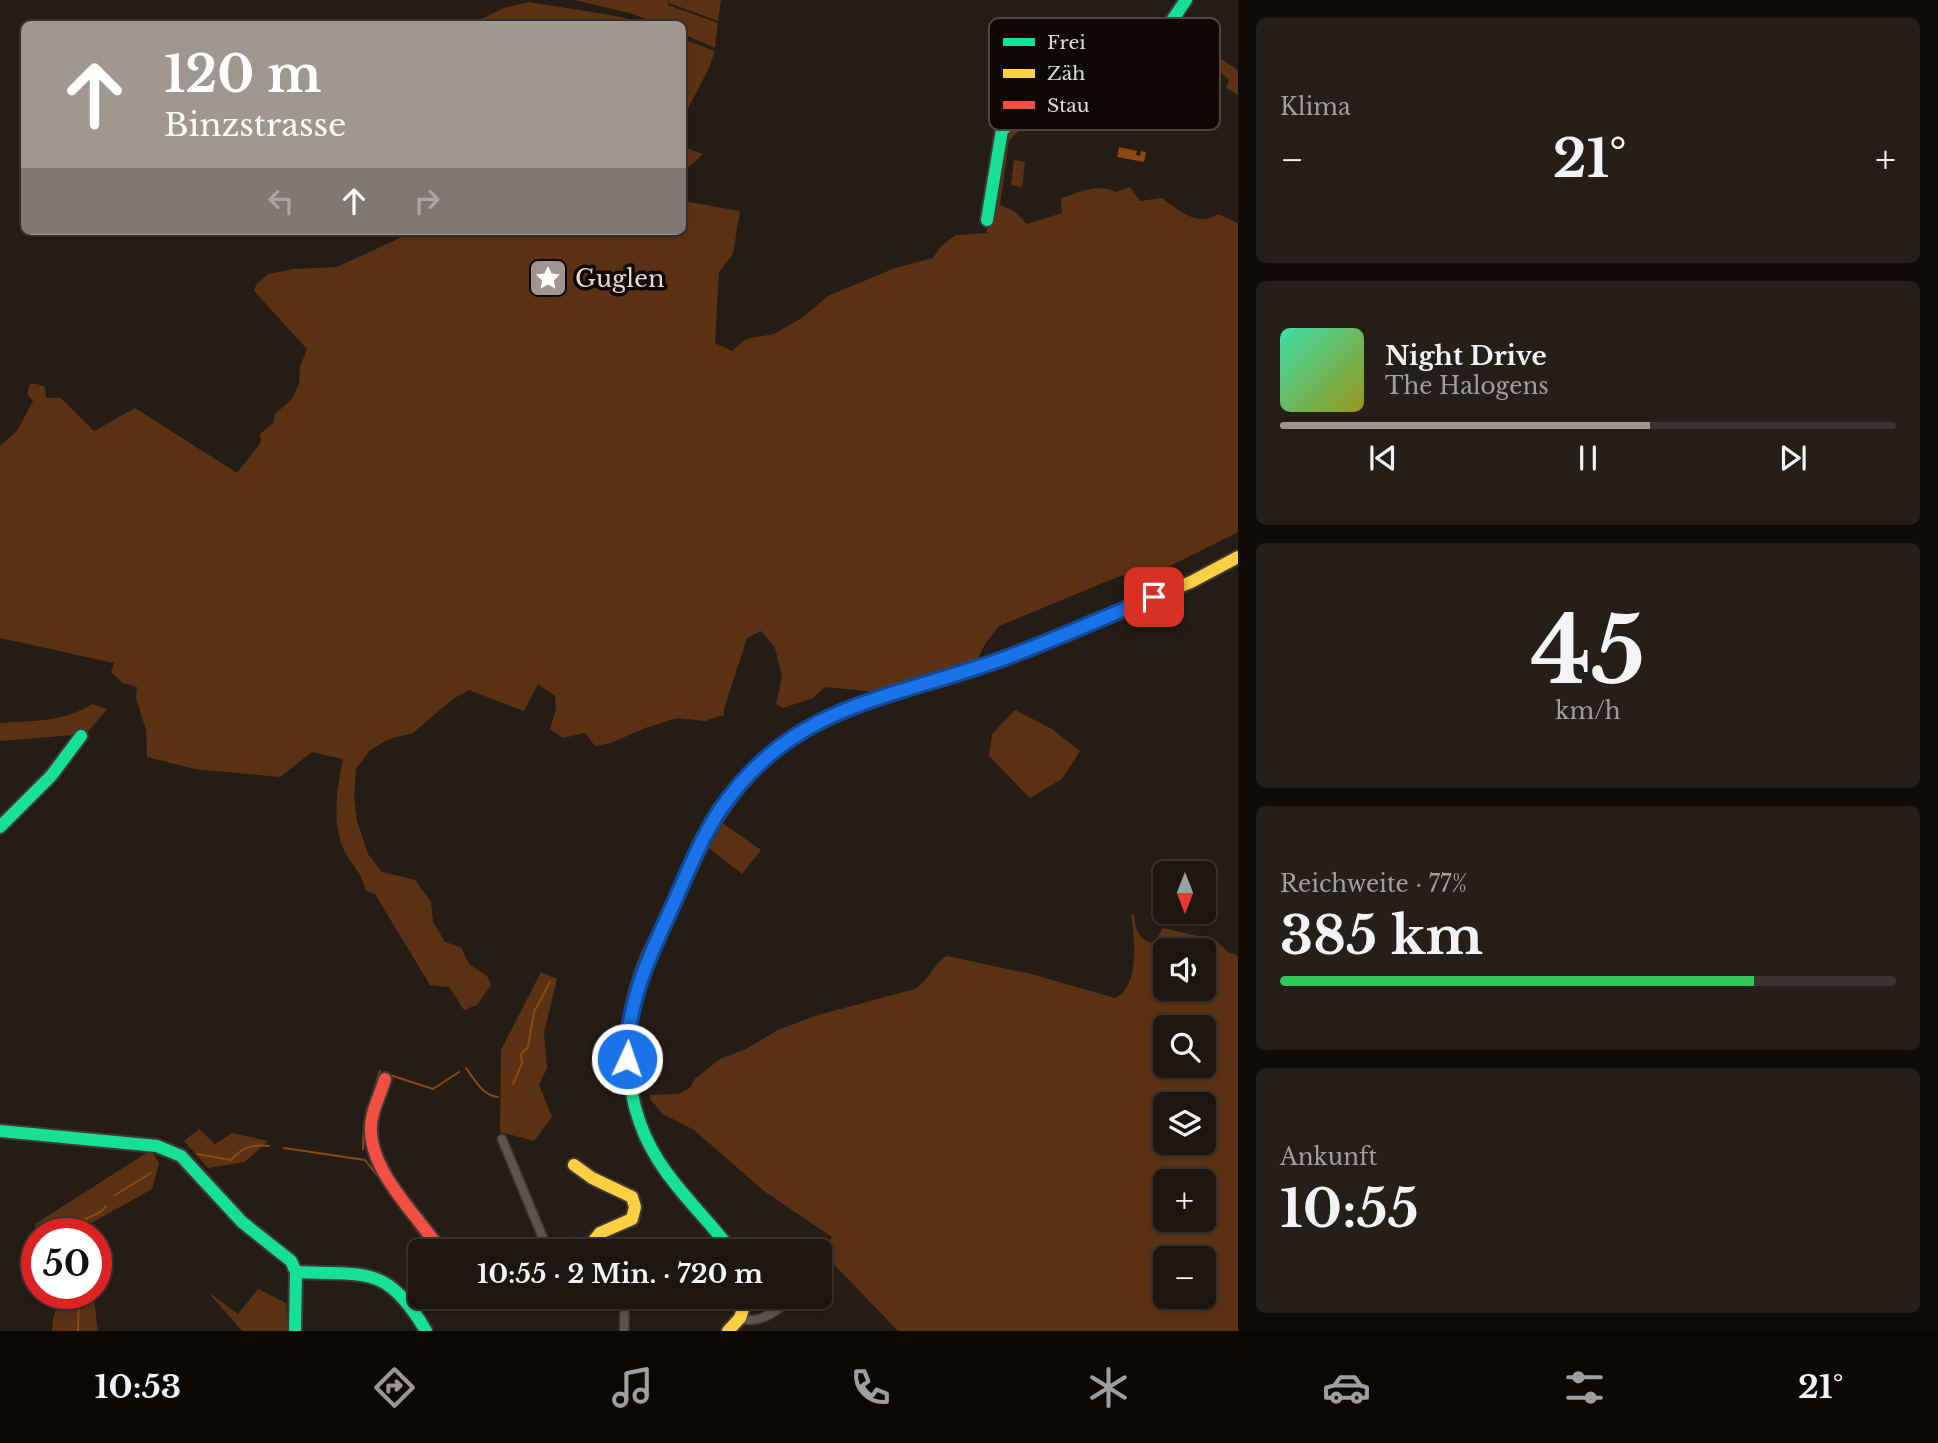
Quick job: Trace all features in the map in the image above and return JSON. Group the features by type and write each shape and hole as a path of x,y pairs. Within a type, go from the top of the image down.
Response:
{"main road":[{"path":"1174,18 1186,0"},
{"path":"987,220 1003,130"},
{"path":"722,1239 659,1163 631,1096 627,1059 634,999 647,960 703,840 728,799 765,758 799,733 844,709 1008,657 1203,577 1238,557"},
{"path":"2,825 51,776 81,736"},
{"path":"385,1079 372,1122 374,1155 433,1239"},
{"path":"0,1131 145,1144 169,1149 181,1156 244,1224 291,1261 296,1272 295,1331"},
{"path":"574,1165 592,1178 632,1197 636,1205 632,1219 599,1234 597,1239"},
{"path":"296,1272 356,1275 392,1286 403,1297 426,1331"},
{"path":"728,1331 740,1318 743,1309"}],"street":[{"path":"502,1139 541,1239"},
{"path":"624,1331 625,1309"},
{"path":"740,1318 747,1321 768,1315 776,1309"}],"shaded area":[{"path":"574,0 668,0 668,5 718,23 715,48 686,35 686,21 650,21 630,13"},
{"path":"669,0 721,0 718,21 669,3"},
{"path":"529,2 633,21 477,21 504,8"},
{"path":"686,40 715,51 686,112"},
{"path":"1220,58 1238,70 1238,95 1226,88 1229,80 1220,71"},
{"path":"1002,130 1020,130 1009,141 1000,205 1014,211 1027,224 1062,213 1061,198 1088,189 1102,188 1116,192 1130,187 1140,201 1162,198 1188,216 1203,219 1218,214 1238,223 1238,532 1166,568 1150,567 1115,578 999,626 985,644 976,663 877,692 825,687 813,698 783,708 776,704 782,677 775,648 761,631 747,638 724,715 705,721 677,718 611,743 595,746 585,733 563,738 550,729 556,709 555,696 538,684 524,711 469,690 453,699 413,733 389,739 370,750 356,769 354,798 357,821 368,854 382,872 415,880 431,902 433,922 445,942 461,947 469,964 487,976 491,985 477,1005 464,1010 449,987 430,985 375,894 366,891 345,852 338,830 337,794 343,759 312,752 280,777 194,769 147,757 146,730 136,698 137,687 123,683 111,672 114,663 0,638 0,446 17,431 33,401 27,394 30,384 45,387 46,398 61,398 94,431 135,408 237,473 261,442 260,434 273,423 275,414 292,399 299,384 300,367 307,349 254,291 256,285 268,274 294,269 337,267 406,235 686,235 686,202 740,211 733,254 719,272 715,343 732,351 746,339 774,334 802,318 828,296 895,268 933,258 942,245 956,235 987,233"},
{"path":"1119,147 1137,151 1136,155 1140,156 1141,151 1146,152 1144,162 1117,157"},
{"path":"686,148 703,154 686,169"},
{"path":"1014,160 1025,162 1022,187 1011,185"},
{"path":"92,704 107,709 86,734 0,741 0,723 59,717"},
{"path":"1015,710 1052,729 1080,751 1062,779 1030,798 989,756 992,734"},
{"path":"718,820 761,850 742,874 705,845"},
{"path":"1131,915 1134,915 1138,932 1143,938 1153,942 1153,1001 1216,1001 1216,941 1228,952 1238,956 1238,1331 898,1331 832,1262 832,1237 764,1191 694,1130 663,1114 650,1099 650,1095 678,1094 690,1088 695,1079 720,1059 746,1049 778,1030 818,1015 915,989 947,956 1031,974 1115,998 1129,984 1134,948"},
{"path":"1163,928 1206,938 1157,938"},
{"path":"541,972 557,979 544,1033 547,1068 539,1085 552,1117 534,1141 500,1132 501,1050"},
{"path":"199,1129 215,1144 232,1133 268,1141 245,1162 208,1168 184,1141"},
{"path":"151,1150 159,1163 152,1189 100,1218 44,1218"},
{"path":"258,1289 286,1303 288,1331 242,1331 208,1292 238,1314"},
{"path":"56,1309 95,1309 98,1331 52,1331"}],"waterway":[{"path":"513,1084 522,1063 521,1054 528,1047 534,1012 550,982"},
{"path":"466,1068 483,1090 498,1097"},
{"path":"365,1117 380,1071"},
{"path":"390,1075 433,1089 459,1072"},
{"path":"363,1149 364,1124"},
{"path":"197,1154 231,1160 248,1147 269,1146"},
{"path":"284,1148 365,1160 389,1190"},
{"path":"115,1195 151,1173"},
{"path":"396,1201 423,1239"},
{"path":"88,1218 106,1206"},
{"path":"78,1331 79,1309"}],"traffic: fast":[{"path":"1174,18 1186,0"},
{"path":"987,220 1002,130"},
{"path":"722,1239 657,1159 634,1103 628,1061 634,998 640,978 650,951 708,833 738,788 756,768 798,734 834,715 873,700 979,667 1060,636"},
{"path":"0,827 51,776 81,736"},
{"path":"0,1131 157,1146 181,1156 242,1222 291,1261 296,1272 295,1331"},
{"path":"296,1272 357,1274 386,1284 412,1309 426,1331"}],"traffic: slow":[{"path":"1060,636 1191,582 1238,557"},
{"path":"574,1165 592,1178 632,1197 635,1207 632,1219 600,1233 595,1239"},
{"path":"728,1331 740,1318 743,1309"}],"traffic: jam":[{"path":"385,1079 372,1118 373,1147 388,1179 432,1239"}],"place":[{"name":"Guglen","path":"548,278"}],"route":[{"path":"627,1059 634,999 647,960 703,840 728,799 773,751 799,733 844,709 986,665 1154,597"}]}
